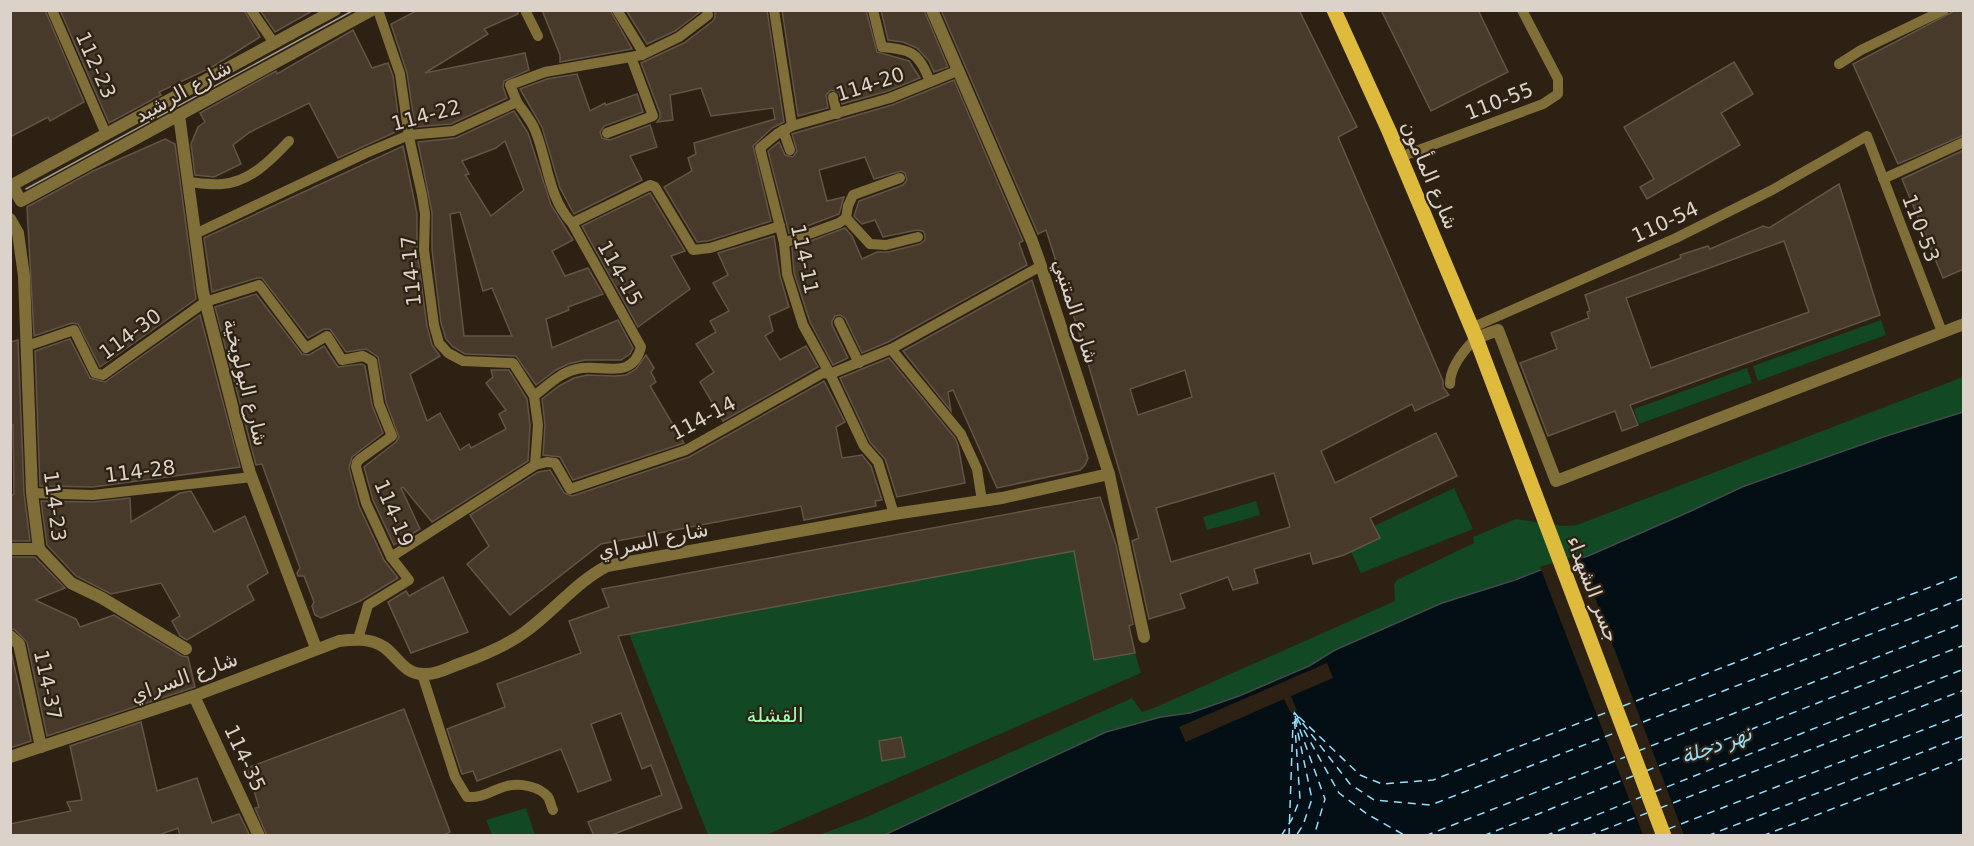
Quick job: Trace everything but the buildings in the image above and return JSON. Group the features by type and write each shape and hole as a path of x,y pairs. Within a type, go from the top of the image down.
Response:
{"main road":[{"name":"شارع المأمون","path":"1334,10 1400,157 1483,357"},
{"name":"جسر الشهداء","path":"1483,357 1664,836"}],"street":[{"name":"شارع الرشيد","path":"335,10 12,185 14,195 21,201 372,10"},
{"name":"شارع المتنبي","path":"932,10 1041,266 1109,474 1144,637"},
{"name":"شارع البولويخية","path":"179,115 205,302 246,463 316,648"},
{"name":"114-23","path":"10,219 18,233 24,276 32,493 39,549 70,583 102,598 186,649"},
{"path":"1473,333 1498,330 1556,481 1964,324"},
{"name":"شارع السراي","path":"10,757 194,696 339,641 358,639 372,642 394,655 402,666 412,672 433,674 479,657 525,633 589,575 607,566 894,514 1002,498 1109,474"},
{"path":"10,549 39,549"},
{"name":"114-37","path":"10,636 19,644 41,747"},
{"name":"114-35","path":"194,696 260,836"}],"lane":[{"name":"112-23","path":"52,10 106,134"},
{"path":"251,10 274,44"},
{"name":"114-17","path":"378,10 400,74 409,135 425,214 424,250 434,325 439,343 448,353 463,361 513,363 534,396 538,425 535,465"},
{"path":"525,10 537,36"},
{"path":"607,133 652,116 637,56 641,49 617,10"},
{"path":"517,102 510,85 545,72 637,56 679,37 708,15 707,10"},
{"path":"774,10 790,150"},
{"path":"873,10 882,47 899,48 915,54 924,66 930,82"},
{"name":"110-55","path":"1400,157 1543,104 1558,94 1558,79 1522,10"},
{"path":"1839,64 1861,50 1944,10"},
{"name":"114-20","path":"787,128 890,98 957,71"},
{"path":"833,97 837,114"},
{"name":"114-22","path":"195,234 409,135 453,131 517,102"},
{"name":"114-15","path":"517,102 535,129 554,193 563,214 572,223 641,347 639,356 632,363 618,369 578,368 555,380 534,396"},
{"name":"114-11","path":"787,128 760,148 784,243 787,274 803,325 830,374 864,446 878,462 894,514"},
{"name":"110-53","path":"1867,136 1942,332"},
{"name":"110-54","path":"1473,333 1676,238 1772,190 1867,136"},
{"path":"189,182 223,184 248,175 269,162 289,141"},
{"path":"1883,179 1964,142"},
{"path":"784,243 839,223 846,218 853,195 900,178"},
{"path":"572,223 650,185 655,187 693,250 710,248 780,226"},
{"path":"846,218 870,244 886,245 918,237"},
{"name":"114-14","path":"535,465 555,463 570,489 686,450 823,373 830,374 891,349 1041,266"},
{"name":"114-19","path":"205,302 259,285 306,348 327,336 342,360 363,356 372,361 379,404 392,436 360,459 356,468 366,503 391,557 410,580 368,605 358,639"},
{"name":"114-30","path":"27,346 74,330 95,373 103,375 205,302"},
{"path":"839,322 859,363"},
{"path":"1450,384 1452,372 1473,333"},
{"path":"891,349 961,434 977,469 982,501"},
{"path":"391,557 535,465"},
{"name":"114-28","path":"32,493 93,495 252,477"},
{"path":"422,674 455,777 467,797 479,798 507,786 525,785 549,797 553,810"}],"green space":[{"path":"1881,320 1886,335 1758,381 1753,366"},
{"path":"1747,368 1752,383 1639,424 1634,409"},
{"path":"1963,377 1963,412 1886,436 1742,487 1588,556 1548,567 1398,622 1335,650 1309,666 1239,696 1190,713 1161,717 1106,732 882,835 816,836 862,819 1132,698 1142,712 1156,707 1395,601 1394,584 1397,580 1474,543 1473,537 1516,519 1564,526 1577,525"},
{"path":"1454,488 1473,529 1361,573 1351,552 1379,538 1374,526"},
{"path":"1256,501 1260,515 1207,530 1203,517"},
{"name":"القشلة","path":"1074,551 1094,660 1135,653 1141,673 766,835 708,835 629,634"},
{"path":"526,808 535,835 492,835 486,820"}],"water":[{"name":"نهر دجلة","path":"1963,412 1963,835 882,836 1106,732 1161,717 1190,713 1239,696 1309,666 1335,650 1442,603 1588,556 1742,487 1886,436"}],"pier":[{"path":"1579,555 1684,835 1643,835 1540,567"},
{"path":"1327,663 1333,678 1291,696 1297,711 1291,713 1284,699 1186,742 1179,727"}],"ferry route":[{"path":"1623,706 1964,574"},
{"path":"1630,727 1964,598"},
{"path":"1638,751 1964,623"},
{"path":"1646,771 1964,645"},
{"path":"1654,792 1964,669"},
{"path":"1660,808 1964,690"},
{"path":"1299,717 1360,775 1382,784 1433,780 1610,711"},
{"path":"1294,712 1350,784 1374,800 1431,805 1617,732"},
{"path":"1281,836 1292,819 1300,799 1294,713"},
{"path":"1668,829 1964,714"},
{"path":"1295,716 1325,799 1314,836"},
{"path":"1297,718 1339,793 1367,814 1406,836"},
{"path":"1295,719 1312,799 1303,825 1296,836"},
{"path":"1289,836 1293,722"},
{"path":"1707,836 1964,736"},
{"path":"1425,836 1625,757"},
{"path":"1762,836 1964,758"},
{"path":"1483,836 1633,776"},
{"path":"1545,836 1641,797"},
{"path":"1588,836 1647,813"}],"tram line":[{"path":"26,189 354,10"}]}
